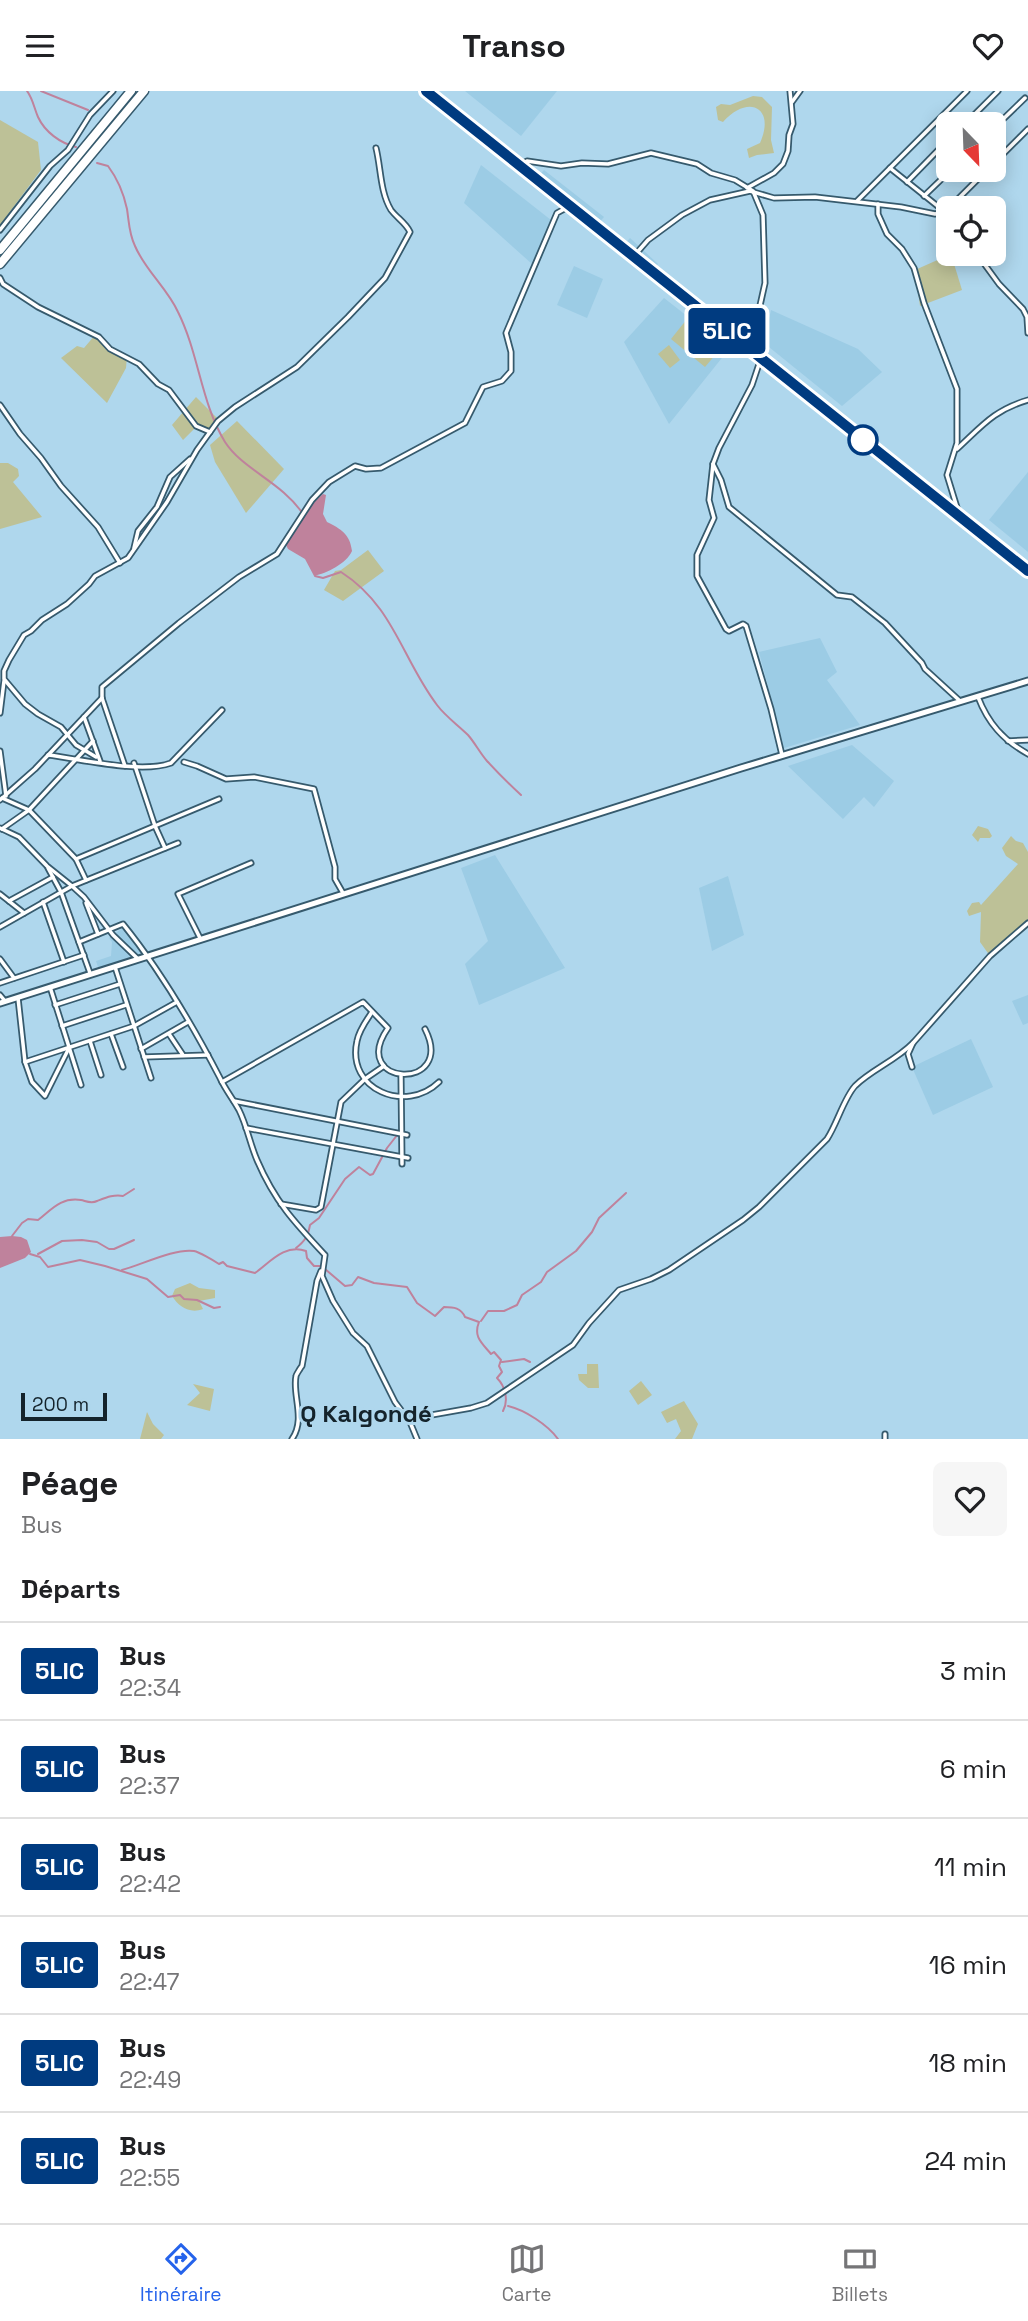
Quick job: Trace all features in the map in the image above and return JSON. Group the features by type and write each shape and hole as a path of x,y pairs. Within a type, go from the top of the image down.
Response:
{"highway":[{"path":"0,250 131,91"},
{"path":"0,264 144,91"},
{"path":"429,91 1028,571"}],"street":[{"path":"0,230 50,166 64,156 90,115 113,91"},
{"path":"744,193 747,188 774,173 783,164 793,124 790,91"},
{"path":"791,104 800,91"},
{"path":"855,202 967,91"},
{"path":"977,112 998,91"},
{"path":"1006,117 1025,99"},
{"path":"1006,151 1028,128"},
{"path":"0,713 1,679 24,635 32,631 42,619 67,604 95,576 128,558 218,421 297,367 387,274 410,232 408,226 392,211 387,200 376,148"},
{"path":"907,182 936,152"},
{"path":"520,165 527,161 561,166 582,163 608,164 651,153 697,164 711,173 735,180 753,191 774,198 815,197 936,214"},
{"path":"890,168 936,203"},
{"path":"924,196 939,182"},
{"path":"961,196 975,182"},
{"path":"634,256 648,240 682,215 710,200 753,191"},
{"path":"753,191 763,215 765,283 755,328 761,358 749,392 713,464 709,500 714,518 696,558 697,578 726,629 729,631 743,624 746,626 782,755"},
{"path":"878,204 878,214 887,234 902,249 914,268 924,303 957,389 956,451 947,475 960,517"},
{"path":"125,766 102,698 102,687 172,628 239,577 278,554 305,509 329,482 355,466 373,468 388,465 465,423 484,387 502,381 511,371 511,352 506,333 557,213 570,205"},
{"path":"986,266 1023,309 1027,317 1028,333"},
{"path":"0,278 3,284 38,307 99,337 110,349 139,363 158,384 169,390 196,426 210,432"},
{"path":"956,451 988,418 1028,400"},
{"path":"0,405 61,486 98,527 120,563"},
{"path":"133,551 138,531 157,507 170,477 192,458"},
{"path":"713,464 721,479 729,507 837,595 852,597 885,623 925,669 960,701"},
{"path":"1,679 33,711 54,722 74,743 96,757"},
{"path":"0,995 3,1002 782,755 1028,681"},
{"path":"977,695 989,721 1008,741 1028,754"},
{"path":"3,798 102,698"},
{"path":"48,755 125,766 162,766 171,763 222,710"},
{"path":"84,717 101,762"},
{"path":"1008,741 1028,740"},
{"path":"1,829 29,810 93,741"},
{"path":"0,751 3,798"},
{"path":"184,762 226,779 254,777 314,789 335,867 335,879 343,893"},
{"path":"134,765 165,848"},
{"path":"3,798 29,810 76,859 86,880"},
{"path":"76,859 219,799"},
{"path":"1,829 19,837 47,866 85,898 109,930 137,958"},
{"path":"0,927 72,886 178,843"},
{"path":"200,938 178,894 251,863"},
{"path":"47,866 61,892 90,973"},
{"path":"9,901 53,877"},
{"path":"79,883 98,934"},
{"path":"1,896 24,913"},
{"path":"43,902 64,962"},
{"path":"408,1419 487,1403 573,1345 619,1290 669,1270 743,1220 827,1139 854,1087 902,1054 989,956 1028,923"},
{"path":"79,942 123,924 148,954 233,1101 256,1158 281,1205 306,1238 325,1255 317,1281 302,1366 296,1374 298,1422 292,1439"},
{"path":"0,983 84,955"},
{"path":"0,958 14,978"},
{"path":"115,965 151,1078"},
{"path":"55,1005 121,984"},
{"path":"50,987 81,1085"},
{"path":"18,997 26,1062 32,1082 45,1096 69,1048"},
{"path":"26,1062 134,1026 177,1002"},
{"path":"222,1082 362,1002 387,1028 382,1035 378,1056 391,1073 401,1076 414,1074 428,1062 431,1047 425,1030"},
{"path":"62,1026 127,1004"},
{"path":"372,1012 362,1027 356,1044 357,1063 365,1079 391,1097 427,1092 439,1082"},
{"path":"141,1049 188,1022"},
{"path":"169,1033 183,1055"},
{"path":"111,1034 122,1067"},
{"path":"90,1041 101,1075"},
{"path":"912,1043 908,1054 912,1067"},
{"path":"144,1057 208,1055"},
{"path":"281,1205 316,1210 321,1206 341,1102 365,1079 384,1066"},
{"path":"401,1076 404,1135 402,1164"},
{"path":"233,1101 404,1135"},
{"path":"246,1128 408,1157"},
{"path":"322,1269 322,1276 337,1308 353,1333 367,1346 417,1439"}],"shaded area":[{"path":"465,91 557,91 521,136"},
{"path":"481,165 551,220 532,264 464,203"},
{"path":"544,170 604,217 596,226 537,178"},
{"path":"630,238 658,264 652,271 640,262 635,267 617,253"},
{"path":"574,266 603,279 587,318 557,305"},
{"path":"664,298 729,349 669,424 624,342"},
{"path":"771,310 858,349 882,372 842,406 764,343"},
{"path":"1028,472 1028,552 989,520"},
{"path":"323,494 326,495 323,514 327,522 344,533 352,551 336,567 314,576 305,559 286,545 306,511"},
{"path":"820,638 837,672 827,680 860,725 784,748 759,652"},
{"path":"852,745 894,781 874,807 864,797 843,819 788,766"},
{"path":"495,855 565,968 479,1005 465,964 488,941 461,868"},
{"path":"728,876 744,935 712,951 699,888"},
{"path":"125,926 148,954 99,970 96,961 111,956 112,942 109,938"},
{"path":"1028,995 1028,1023 1023,1025 1012,1001"},
{"path":"971,1039 993,1087 933,1115 912,1067"},
{"path":"12,1236 27,1240 31,1252 25,1258 0,1268 0,1237"}],"green space":[{"path":"753,96 762,97 772,107 771,140 774,153 749,158 747,149 760,143 764,131 762,113 750,107 742,108 723,122 718,120 716,107"},
{"path":"0,120 38,142 41,170 0,225"},
{"path":"936,261 936,266 955,266 962,290 920,306 915,270"},
{"path":"687,319 722,347 705,367 671,339"},
{"path":"95,335 110,349 127,356 126,368 107,403 61,358 77,346 84,348"},
{"path":"669,345 680,360 670,368 658,354"},
{"path":"196,397 219,420 210,432 196,427 183,440 172,425"},
{"path":"237,421 284,469 246,513 215,462 210,445"},
{"path":"0,463 8,463 18,469 19,476 13,482 42,517 0,529"},
{"path":"368,550 384,571 343,601 324,590 335,571 341,570"},
{"path":"978,826 988,829 992,836 980,838 978,842 972,835"},
{"path":"1011,836 1023,843 1028,852 1028,923 990,956 980,942 981,912 969,916 967,911 972,903 979,902 981,905 1018,864 1006,856 1002,848"},
{"path":"190,1283 199,1288 215,1290 215,1298 199,1301 203,1309 189,1310 181,1306 172,1296 175,1289"},
{"path":"587,1364 598,1364 599,1388 588,1388 579,1380 578,1374 587,1374"},
{"path":"641,1381 652,1395 638,1405 629,1391"},
{"path":"193,1384 214,1389 210,1411 187,1405 200,1393"},
{"path":"684,1401 698,1424 692,1439 675,1439 681,1431 676,1419 667,1423 661,1412"},
{"path":"147,1412 153,1424 164,1435 161,1439 140,1439"}],"waterway":[{"path":"27,91 38,117 49,132 59,140 76,147"},
{"path":"41,91 88,110"},
{"path":"97,163 108,166 120,187 135,246 178,312 191,345 210,411 225,442 242,461 284,493 303,514"},
{"path":"315,576 323,578 341,572 359,586 385,617 437,705 468,735 487,761 521,795"},
{"path":"296,1248 304,1241 310,1225 319,1218 345,1179 359,1167 370,1175 373,1174 398,1134"},
{"path":"12,1236 22,1223 28,1219 38,1220 62,1202 93,1202 123,1196 134,1189"},
{"path":"481,1321 488,1311 504,1311 517,1305 522,1295 541,1282 547,1272 576,1251 592,1232 599,1218 626,1193"},
{"path":"38,1254 62,1241 97,1242 114,1249 134,1240"},
{"path":"122,1270 168,1254 186,1251 196,1252 219,1264 223,1262 227,1266 255,1273 278,1255 298,1249 306,1251 307,1258 314,1266 321,1266"},
{"path":"30,1254 40,1257 48,1267 80,1260 105,1266 147,1279 168,1297 180,1295 184,1299 197,1300 214,1308 220,1307"},
{"path":"325,1269 345,1286 352,1285 358,1277 374,1283 407,1287 417,1303 435,1316 444,1307 451,1307 459,1310 465,1317 479,1322 479,1339 491,1354 494,1352 501,1360 499,1366 502,1372 497,1378 505,1393 503,1411"},
{"path":"502,1362 524,1359 530,1362"},
{"path":"508,1406 536,1419 558,1439"}],"bus line":[{"name":"5LIC","path":"426,91 1028,571"}],"district":[{"name":"Q Kalgondé","path":"366,1413"}]}
